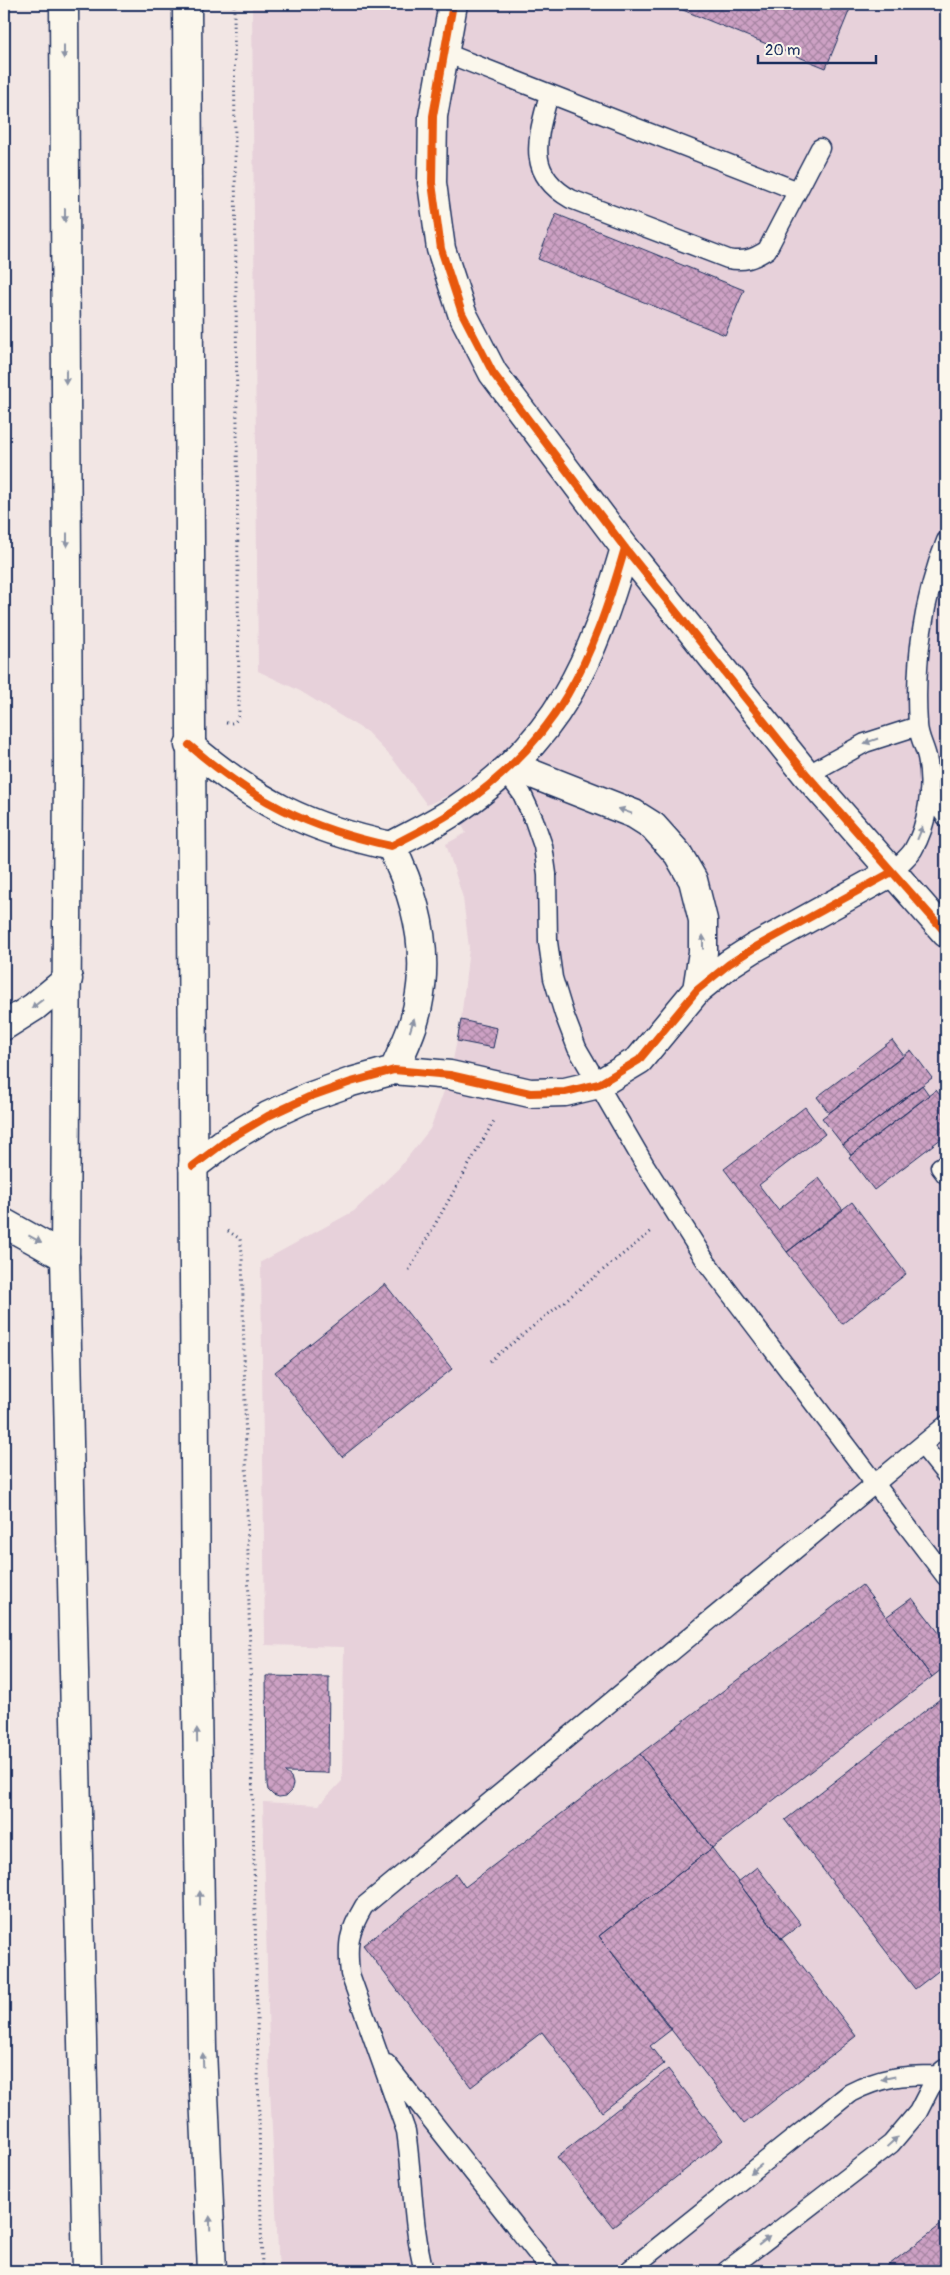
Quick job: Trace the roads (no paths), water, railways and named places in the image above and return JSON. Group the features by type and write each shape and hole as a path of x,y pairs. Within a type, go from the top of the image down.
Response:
{"main road":[{"path":"64,4 68,979 66,1257 87,2271"},
{"path":"187,4 189,732 196,1626 202,2040 212,2271"},
{"path":"453,4 433,116 432,183 441,249 462,313 492,373 625,548 807,775 946,933"},
{"path":"189,732 218,770 249,792 282,811 317,826 353,838 391,846 455,811 509,769 544,732 569,693 586,661 607,610 625,548"},
{"path":"509,769 634,814 653,826 678,854 693,880 703,920 703,952 696,990"},
{"path":"391,846 405,874 416,906 422,947 423,972 418,1006 408,1038 394,1070"},
{"path":"193,1166 229,1139 268,1116 309,1097 351,1082 394,1070 450,1075 530,1093 565,1092 599,1084 639,1060 696,990 729,964 754,948 892,872"},
{"path":"4,1026 34,1007 68,979"},
{"path":"4,1224 66,1257"}],"lane":[{"path":"443,52 798,192"},
{"path":"549,94 538,140 539,164 546,179 557,191 580,202 728,259 742,262 755,258 767,250 820,148"},
{"path":"892,872 913,850 924,822 929,792 927,758 918,726 918,670 926,611 946,541"},
{"path":"807,775 865,743 918,726"},
{"path":"509,769 534,820 543,846 547,874 548,942 554,978 564,1014 577,1048 675,1213 707,1263 874,1485 946,1577"},
{"path":"929,792 946,817"},
{"path":"424,2271 417,2244 406,2132 350,1974 347,1947 352,1925 364,1906 946,1425"},
{"path":"922,1445 946,1475"},
{"path":"378,2053 551,2271"},
{"path":"628,2271 850,2093 870,2082 891,2076 943,2077"},
{"path":"726,2271 890,2144 918,2112 943,2077"}]}
